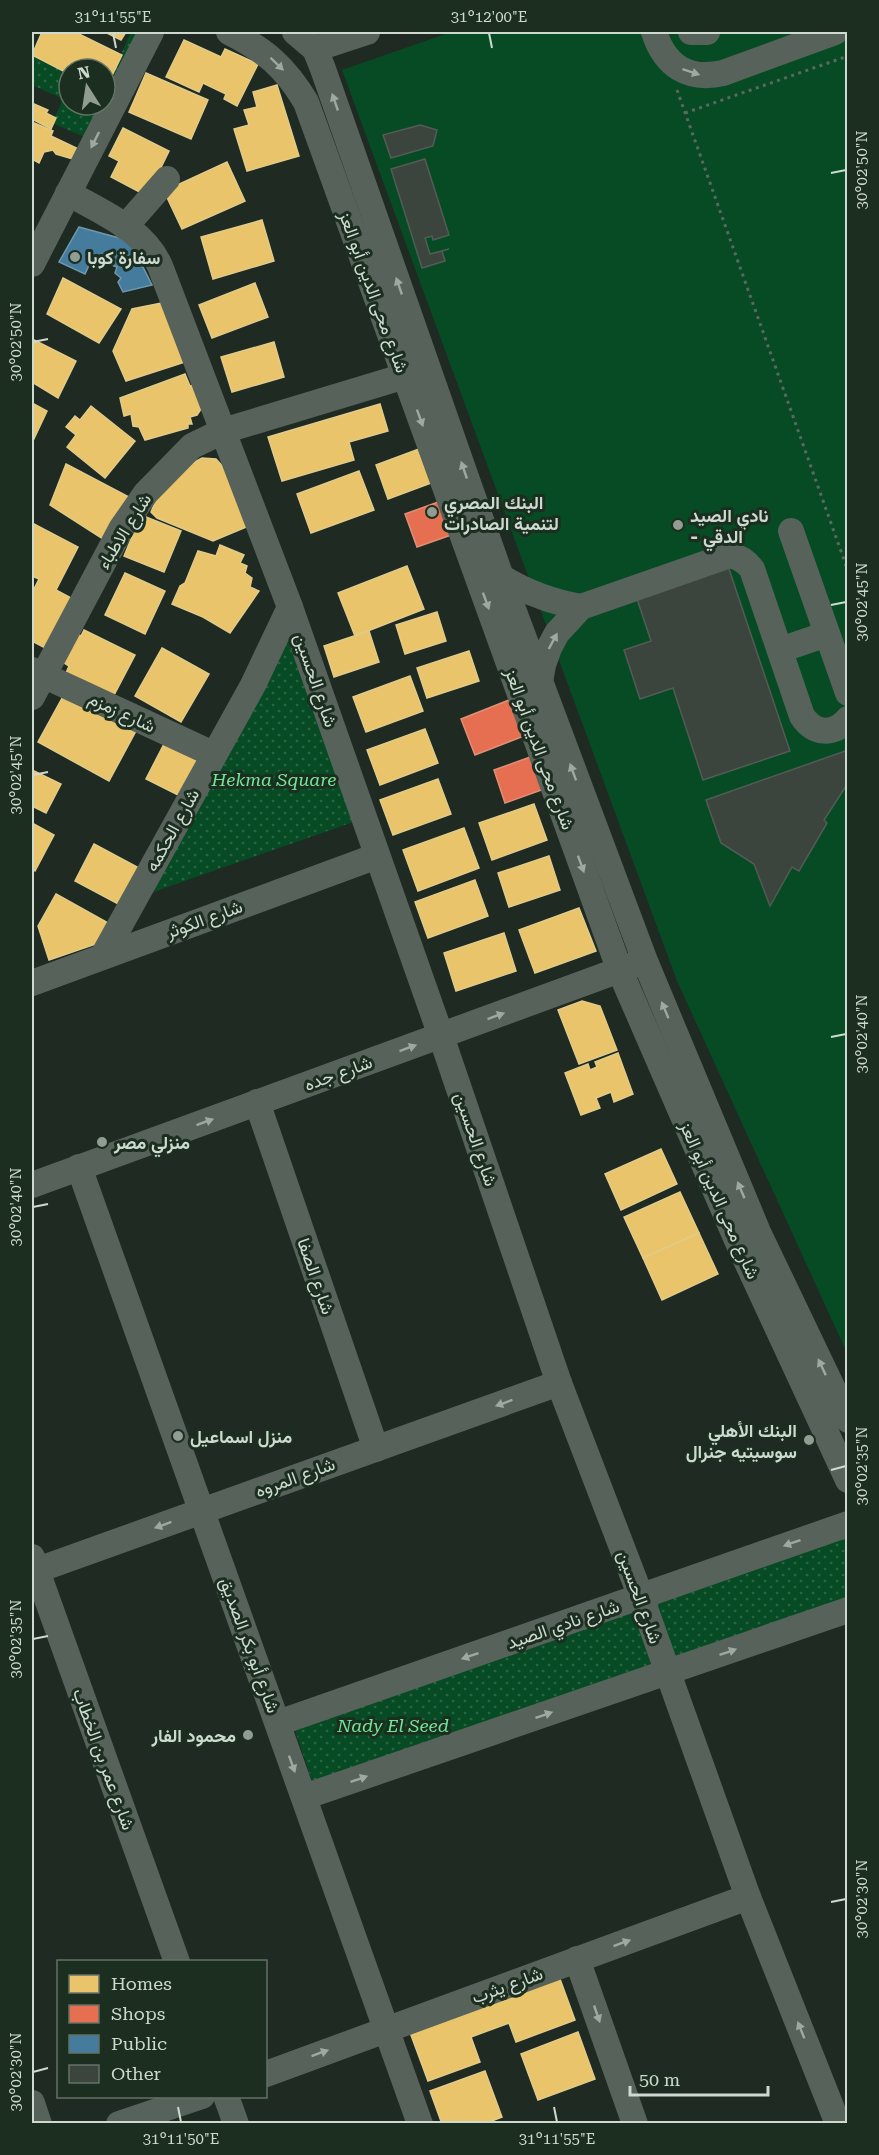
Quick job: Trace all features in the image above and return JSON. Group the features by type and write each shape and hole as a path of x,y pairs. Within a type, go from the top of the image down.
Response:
{"street":[{"path":"32,264 151,32"},
{"name":"شارع محى الدين أبو العز","path":"229,32 252,43 276,62 296,85 306,102 620,971 740,1247 848,1480"},
{"name":"شارع محى الدين أبو العز","path":"296,32 315,49 501,577 645,961 758,1232 848,1420"},
{"path":"315,49 367,32"},
{"path":"654,32 664,55 676,67 691,74 708,76 723,73 835,32"},
{"path":"691,32 707,32"},
{"path":"125,227 167,179"},
{"name":"شارع الحسين","path":"68,193 125,227 144,241 156,257 290,607 441,1036 559,1383 641,1597 748,1897 838,2124"},
{"name":"شارع الاطباء","path":"35,680 121,529 146,493 192,446 224,431 405,376"},
{"path":"791,531 848,693"},
{"path":"540,682 543,665 557,633 581,607 730,555 747,562 752,569 802,716 807,724 824,732 842,726 848,719"},
{"path":"501,577 531,593 581,607"},
{"name":"شارع الحكمه","path":"103,956 253,685 290,607"},
{"path":"780,650 827,634"},
{"name":"شارع زمزم","path":"35,680 213,754"},
{"name":"شارع الكوثر","path":"32,982 377,856"},
{"name":"شارع جده","path":"32,1185 645,961"},
{"name":"شارع الصفا","path":"257,1102 376,1449"},
{"name":"شارع أبو بكر الصديق","path":"79,1167 420,2124"},
{"name":"شارع المروه","path":"33,1567 202,1511 559,1383"},
{"name":"شارع نادي الصيد","path":"278,1723 848,1524"},
{"name":"شارع عمر بن الخطاب","path":"33,1567 176,1960"},
{"path":"304,1797 848,1610"},
{"name":"شارع يثرب","path":"267,2074 748,1897"},
{"path":"577,1959 635,2124"},
{"path":"119,2124 199,2098"},
{"path":"226,2098 236,2124"},
{"path":"32,2103 39,2124"}],"path":[{"path":"664,55 848,570"},
{"path":"685,113 848,56"}],"green space":[{"path":"131,32 147,32 117,87 117,63"},
{"name":"نادي الصيد - الدقي","path":"451,32 847,32 847,1353 677,981 342,70"},
{"path":"32,55 57,68 57,96 32,85"},
{"path":"57,112 57,117 101,117 89,139 52,123"},
{"name":"Hekma Square","path":"279,603 359,820 136,898"},
{"path":"846,1536 847,1601 675,1663 654,1605"},
{"name":"Nady El Seed","path":"634,1610 655,1672 314,1787 293,1724"}],"building: Homes":[{"path":"42,32 75,32 122,55 117,65 117,57 57,57 57,68 32,55"},
{"path":"105,32 126,32 121,40"},
{"path":"184,40 221,57 225,49 258,64 237,106 224,99 226,94 203,83 199,92 166,77"},
{"path":"146,73 208,100 191,139 129,112"},
{"path":"277,85 299,156 247,171 234,129 249,125 244,110 257,107 253,92"},
{"path":"34,104 48,110 46,113 56,118 51,129 32,119"},
{"path":"32,122 53,131 51,136 85,152 80,161 56,154 53,150 44,152 39,163 32,159"},
{"path":"123,128 169,151 147,196 111,177 119,161 109,156"},
{"path":"227,162 245,201 182,229 164,191"},
{"path":"262,220 274,261 213,279 201,237"},
{"path":"63,278 121,309 99,343 47,314"},
{"path":"255,283 268,317 212,338 199,305"},
{"path":"166,302 191,360 126,381 113,351 132,309"},
{"path":"32,339 76,361 58,398 32,382"},
{"path":"274,342 284,377 232,392 221,357"},
{"path":"185,374 190,386 194,385 201,409 197,415 190,417 192,424 188,424 188,428 145,440 139,427 133,426 131,414 124,416 120,398"},
{"path":"32,403 47,411 32,443"},
{"path":"380,404 388,431 349,442 354,460 282,481 268,437"},
{"path":"91,406 135,441 105,478 67,447 76,435 66,427 75,416 80,420"},
{"path":"427,446 439,480 388,499 376,465"},
{"path":"202,458 216,459 227,471 256,523 213,541 157,518 151,512 159,493 185,467"},
{"path":"66,464 129,497 106,541 50,505"},
{"path":"359,471 374,510 311,533 297,494"},
{"path":"141,515 181,531 164,572 124,556"},
{"path":"32,523 78,547 56,590 73,599 47,649 32,641 32,593 39,579 32,576"},
{"path":"220,545 244,555 240,563 247,566 245,573 252,578 250,587 259,591 230,633 203,617 172,604 180,586 185,583 198,551 216,556"},
{"path":"407,566 424,609 355,636 338,593"},
{"path":"125,573 165,591 145,634 105,615"},
{"path":"437,612 446,641 405,654 396,625"},
{"path":"84,630 135,655 113,697 66,673 69,666 61,661 72,631 81,636"},
{"path":"369,631 379,662 334,677 324,646"},
{"path":"162,648 209,674 181,722 135,696"},
{"path":"469,651 479,681 427,698 417,668"},
{"path":"410,676 423,711 366,732 353,697"},
{"path":"66,691 137,729 109,781 38,742"},
{"path":"425,729 438,763 380,785 367,750"},
{"path":"165,742 202,761 184,798 146,779"},
{"path":"32,770 61,784 46,813 32,806"},
{"path":"438,779 451,814 393,835 380,800"},
{"path":"534,804 547,840 492,860 479,823"},
{"path":"32,823 54,835 35,871 32,869"},
{"path":"464,828 479,868 418,891 403,850"},
{"path":"94,844 141,869 122,906 75,881"},
{"path":"549,856 560,890 509,907 498,873"},
{"path":"475,880 488,916 428,938 415,902"},
{"path":"56,894 110,924 99,943 49,960 38,926"},
{"path":"579,908 596,951 535,973 519,930"},
{"path":"504,933 516,971 456,991 444,953"},
{"path":"582,1001 600,1006 617,1050 579,1064 558,1010"},
{"path":"618,1053 633,1094 614,1102 611,1092 596,1098 600,1108 581,1115 565,1073 588,1064 590,1070 597,1067 595,1062"},
{"path":"661,1149 677,1184 621,1210 605,1174"},
{"path":"680,1192 699,1233 643,1258 624,1217"},
{"path":"699,1233 718,1274 662,1300 643,1258"},
{"path":"560,1979 575,2020 516,2042 509,2023 471,2037 480,2062 428,2081 408,2027"},
{"path":"578,2032 595,2079 538,2100 521,2054"},
{"path":"485,2071 502,2117 484,2124 442,2124 430,2091"}],"building: Shops":[{"path":"441,501 454,534 417,547 405,514"},
{"path":"514,698 529,734 475,755 461,719"},
{"path":"533,756 544,789 505,803 494,770"}],"building: Public":[{"path":"79,227 130,241 152,285 123,292 118,282 121,278 115,273 117,267 109,264 112,256 103,254 97,262 91,261 85,274 59,262"}],"building: Other":[{"path":"420,125 437,130 433,146 391,158 383,135"},
{"path":"425,159 449,235 433,240 432,236 425,238 430,254 449,249 442,251 445,261 422,268 391,169"},
{"path":"728,566 790,751 703,780 673,688 640,699 624,650 651,641 636,596"},
{"path":"848,750 848,783 824,820 827,823 799,871 792,867 770,906 754,864 721,843 706,800"}],"place":[{"name":"سفارة كوبا","path":"75,257"},
{"name":"البنك المصري لتنمية الصادرات","path":"432,512"},
{"name":"نادي الصيد - الدقي","path":"678,525"},
{"name":"منزلي مصر","path":"102,1142"},
{"name":"منزل اسماعيل","path":"178,1436"},
{"name":"البنك الأهلي سوسيتيه جنرال","path":"809,1440"},
{"name":"محمود الفار","path":"248,1735"}]}
